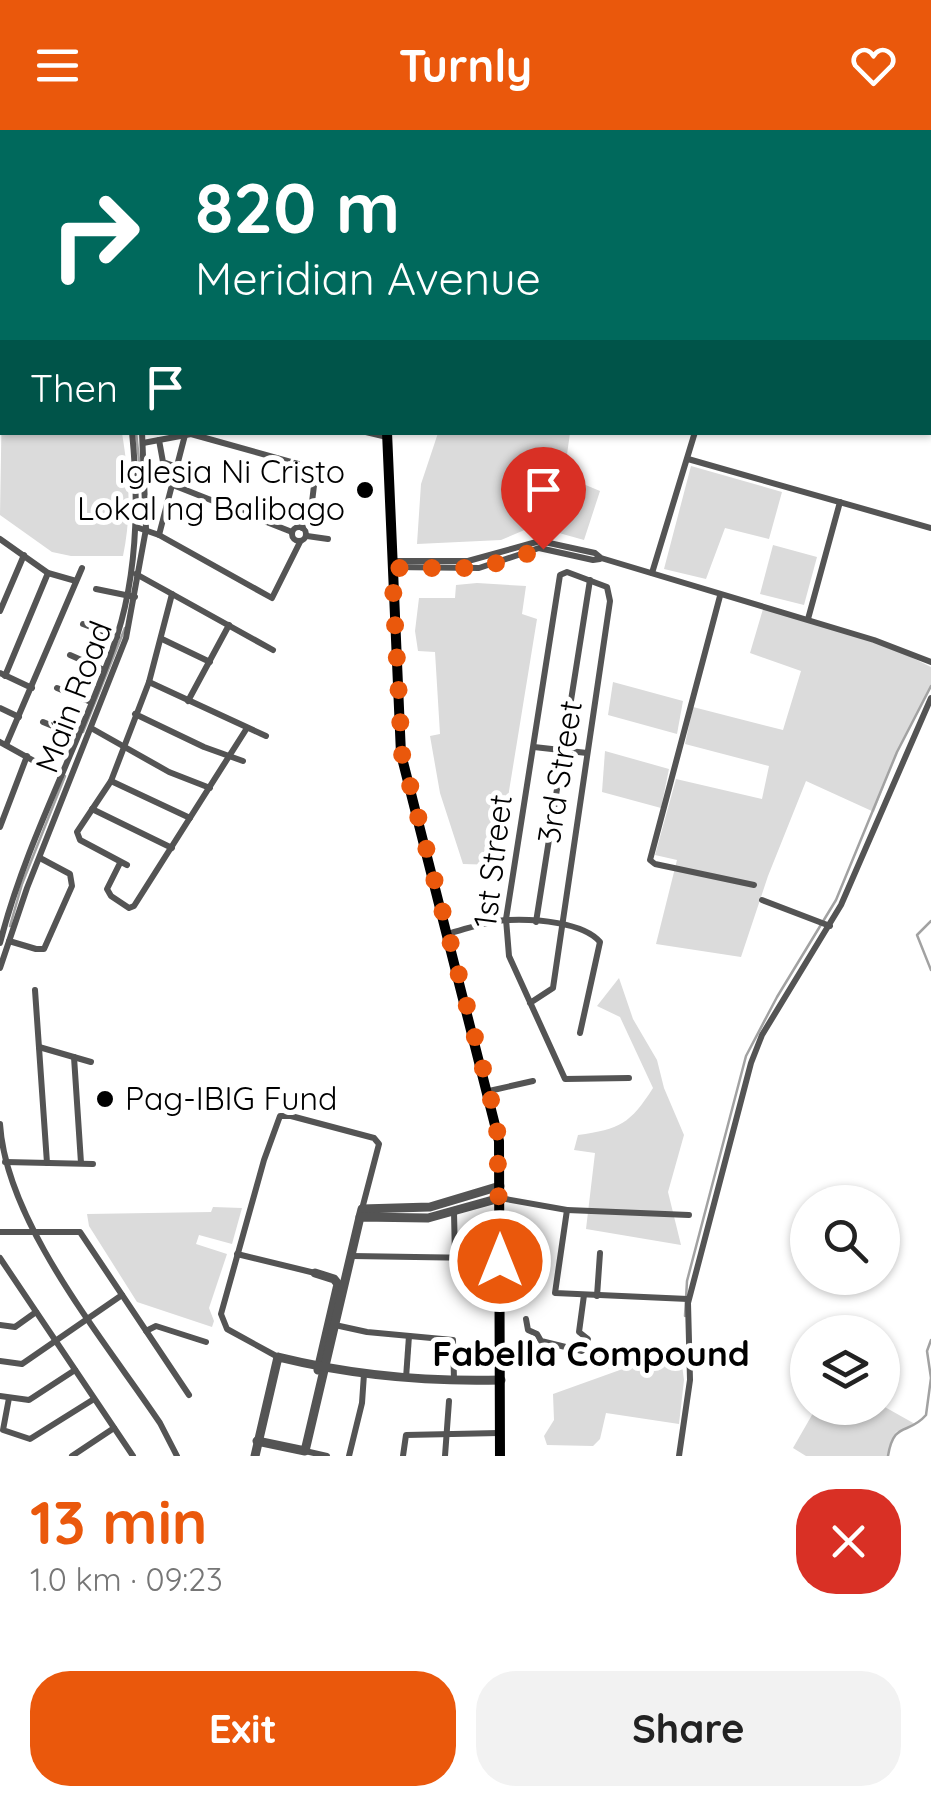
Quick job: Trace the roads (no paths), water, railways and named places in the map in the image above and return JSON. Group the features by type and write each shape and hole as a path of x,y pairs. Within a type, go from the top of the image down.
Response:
{"main road":[{"path":"388,435 402,754 500,1141 500,1456"}],"street":[{"name":"Main Road","path":"0,968 27,888 122,650 135,597 136,474 132,435"},
{"name":"Main Road","path":"0,940 16,884 104,670 135,574 146,529 142,435"},
{"path":"136,527 159,535 272,598 304,532 316,469 185,435 143,443"},
{"path":"159,535 185,435"},
{"path":"652,574 694,435"},
{"path":"159,440 164,462 177,467"},
{"path":"688,459 931,528"},
{"path":"136,474 146,474 292,532 328,539"},
{"path":"808,619 840,502"},
{"path":"292,532 300,542"},
{"path":"0,540 48,572 76,581"},
{"path":"392,564 480,568 538,548 593,560 601,558 808,619 931,662"},
{"path":"0,611 24,555"},
{"path":"61,776 3,744 19,717 82,568"},
{"path":"32,688 2,674 48,572"},
{"name":"1st Street","path":"590,580 567,572 560,575 506,919 507,950 567,1080 629,1078"},
{"path":"135,574 272,650"},
{"path":"536,922 590,580"},
{"name":"3rd Street","path":"530,1003 552,990 588,753 610,596 607,587 590,580"},
{"path":"96,588 135,597"},
{"path":"172,594 149,682 111,781 78,828 80,840 124,864 107,889 111,896 129,908 134,906 247,728"},
{"path":"720,596 650,860 754,885"},
{"path":"83,624 116,637"},
{"path":"188,701 229,625"},
{"path":"162,639 210,662"},
{"path":"70,655 104,670"},
{"path":"149,682 266,736"},
{"path":"57,688 91,702"},
{"path":"679,1456 690,1380 686,1299 751,1062 762,1035 826,924 931,698"},
{"path":"0,708 19,717"},
{"path":"136,714 243,761"},
{"path":"44,722 77,736"},
{"path":"91,728 170,772 210,788"},
{"path":"534,747 588,753"},
{"path":"0,827 27,756"},
{"path":"111,781 190,818"},
{"path":"92,809 172,848"},
{"path":"0,940 36,950 48,946 72,886 70,874 40,858"},
{"path":"762,900 826,924"},
{"path":"447,934 506,919 562,925 590,934 600,942 580,1032"},
{"path":"35,990 47,1163"},
{"path":"38,1047 90,1062"},
{"path":"74,1057 81,1164"},
{"path":"489,1091 532,1081"},
{"path":"322,1367 380,1144 374,1138 280,1116 221,1314 227,1329 278,1357 322,1367 406,1378 501,1380"},
{"path":"0,1124 6,1162 33,1232 160,1423 177,1456"},
{"path":"6,1162 93,1164"},
{"path":"0,1174 10,1174"},
{"path":"361,1213 428,1218 454,1215 500,1192"},
{"path":"361,1213 430,1207 500,1192 567,1210 689,1215"},
{"path":"567,1210 555,1292 686,1299"},
{"path":"454,1215 455,1258"},
{"path":"0,1232 80,1232 189,1395"},
{"path":"597,1296 600,1253"},
{"path":"237,1254 337,1277 349,1268"},
{"path":"352,1256 478,1258"},
{"path":"0,1258 133,1456"},
{"path":"304,1452 338,1284 315,1273"},
{"path":"0,1361 22,1364 122,1295"},
{"path":"526,1319 528,1330 537,1334 541,1342 582,1352 588,1339 579,1332 584,1295"},
{"path":"0,1324 14,1327 36,1312"},
{"path":"335,1325 454,1340 454,1381"},
{"path":"146,1331 156,1326 206,1342"},
{"path":"406,1378 410,1336"},
{"path":"586,1346 609,1365"},
{"path":"255,1456 278,1357"},
{"path":"0,1396 29,1400 75,1370"},
{"path":"349,1456 362,1403 364,1374"},
{"path":"9,1398 3,1430 30,1439 94,1399"},
{"path":"445,1456 448,1401"},
{"path":"72,1456 114,1428"},
{"path":"403,1456 406,1435 500,1433"},
{"path":"257,1441 327,1456"}],"waterway":[{"path":"136,435 140,470"},
{"path":"83,732 125,628"},
{"path":"685,1316 687,1281 746,1056 836,900 897,752 931,686"},
{"path":"10,926 22,884 65,776"},
{"path":"931,921 917,935 931,970"},
{"path":"888,1456 894,1437 926,1415 931,1378 927,1351 931,1340"}],"place":[{"name":"Iglesia Ni Cristo Lokal ng Balibago","path":"365,490"},
{"name":"Pag-IBIG Fund","path":"105,1099"}],"district":[{"name":"Fabella Compound","path":"591,1354"}]}
